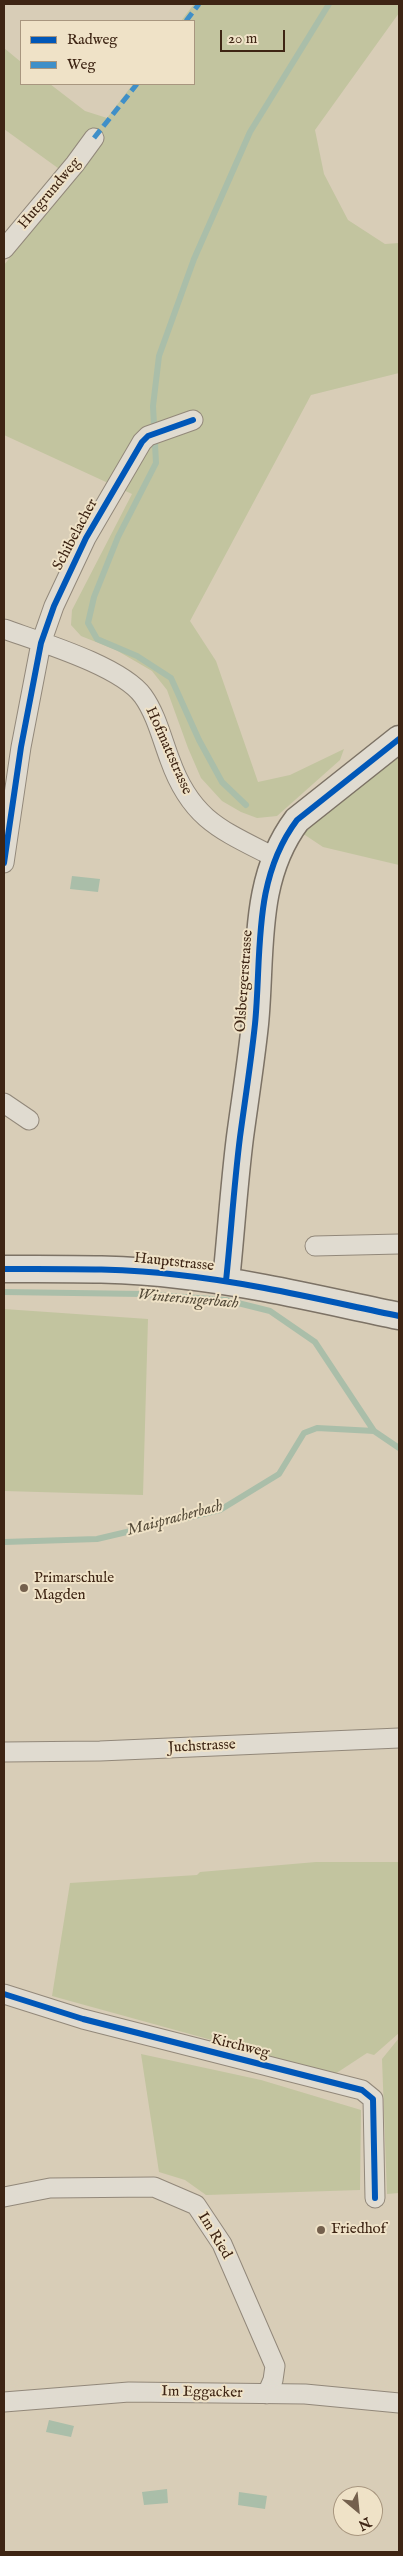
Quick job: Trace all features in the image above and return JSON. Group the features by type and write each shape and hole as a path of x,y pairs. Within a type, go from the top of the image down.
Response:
{"street":[{"name":"Hutgrundweg","path":"4,249 75,164 94,138"},
{"name":"Schibelacher","path":"4,864 21,747 41,643 54,606 86,538 142,442 148,436 193,420"},
{"name":"Hofmattstrasse","path":"4,629 117,673 143,696 160,733 176,778 194,808 213,824 274,857"},
{"name":"Olsbergerstrasse","path":"226,1281 240,1139 255,1024 263,903 274,857 285,836 297,820 399,739"},
{"path":"4,1103 28,1120"},
{"path":"315,1246 399,1244"},
{"name":"Hauptstrasse","path":"4,1269 131,1271 226,1281 399,1316"},
{"name":"Juchstrasse","path":"4,1752 100,1751 399,1738"},
{"name":"Kirchweg","path":"4,1994 83,2019 362,2090 373,2099 375,2198"},
{"name":"Im Ried","path":"4,2197 50,2188 154,2187 196,2205 222,2244 275,2366 273,2380 267,2394"},
{"name":"Im Eggacker","path":"4,2402 129,2392 305,2394 399,2403"}],"shaded area":[{"path":"194,4 399,4 399,13 315,130 324,174 348,220 385,244 399,243 399,373 311,395 190,621 216,661 258,782 290,775 344,749 340,760 277,816 257,818 241,812 222,801 201,778 167,690 152,671 116,650 81,636 71,625 72,610 132,494 4,435 4,265 73,179 4,129 4,48 20,61 20,85 51,85 85,111 107,118 132,85 195,85 195,20 182,20"},
{"path":"399,753 399,865 323,847 302,833"},
{"path":"72,876 100,879 98,892 70,889"},
{"path":"4,1309 148,1319 143,1495 4,1491"},
{"path":"316,1862 399,1862 399,2033 374,2055 367,2053 335,2074 52,1996 70,1883 197,1875 200,1872"},
{"path":"399,2038 399,2193 387,2194 382,2059"},
{"path":"141,2054 261,2080 361,2110 360,2190 206,2195 185,2180 159,2172"},
{"path":"49,2420 74,2426 71,2437 46,2432"},
{"path":"167,2489 168,2503 144,2505 142,2492"},
{"path":"239,2492 267,2496 265,2509 238,2505"}],"waterway":[{"path":"246,805 222,782 199,740 171,678 137,656 97,639 88,623 94,597 118,537 156,463 153,406 159,356 194,259 250,132 329,4"},
{"name":"Wintersingerbach","path":"4,1292 143,1294 226,1300 270,1311 315,1342 374,1431 399,1448"},
{"name":"Maispracherbach","path":"4,1542 97,1539 220,1510 279,1474 304,1433 317,1428 374,1431"}],"marked path":[{"path":"187,20 199,4"},
{"path":"94,138 136,85"}],"cycle path":[{"path":"4,863 21,747 41,643 54,606 86,538 142,442 148,436 193,420"},
{"path":"226,1281 238,1155 255,1024 262,918 272,867 283,843 297,820 399,739"},
{"path":"4,1269 113,1270 207,1278 399,1316"},
{"path":"4,1994 83,2019 362,2090 373,2099 375,2198"}],"place":[{"name":"Primarschule Magden","path":"24,1588"},
{"name":"Friedhof","path":"321,2230"}]}
